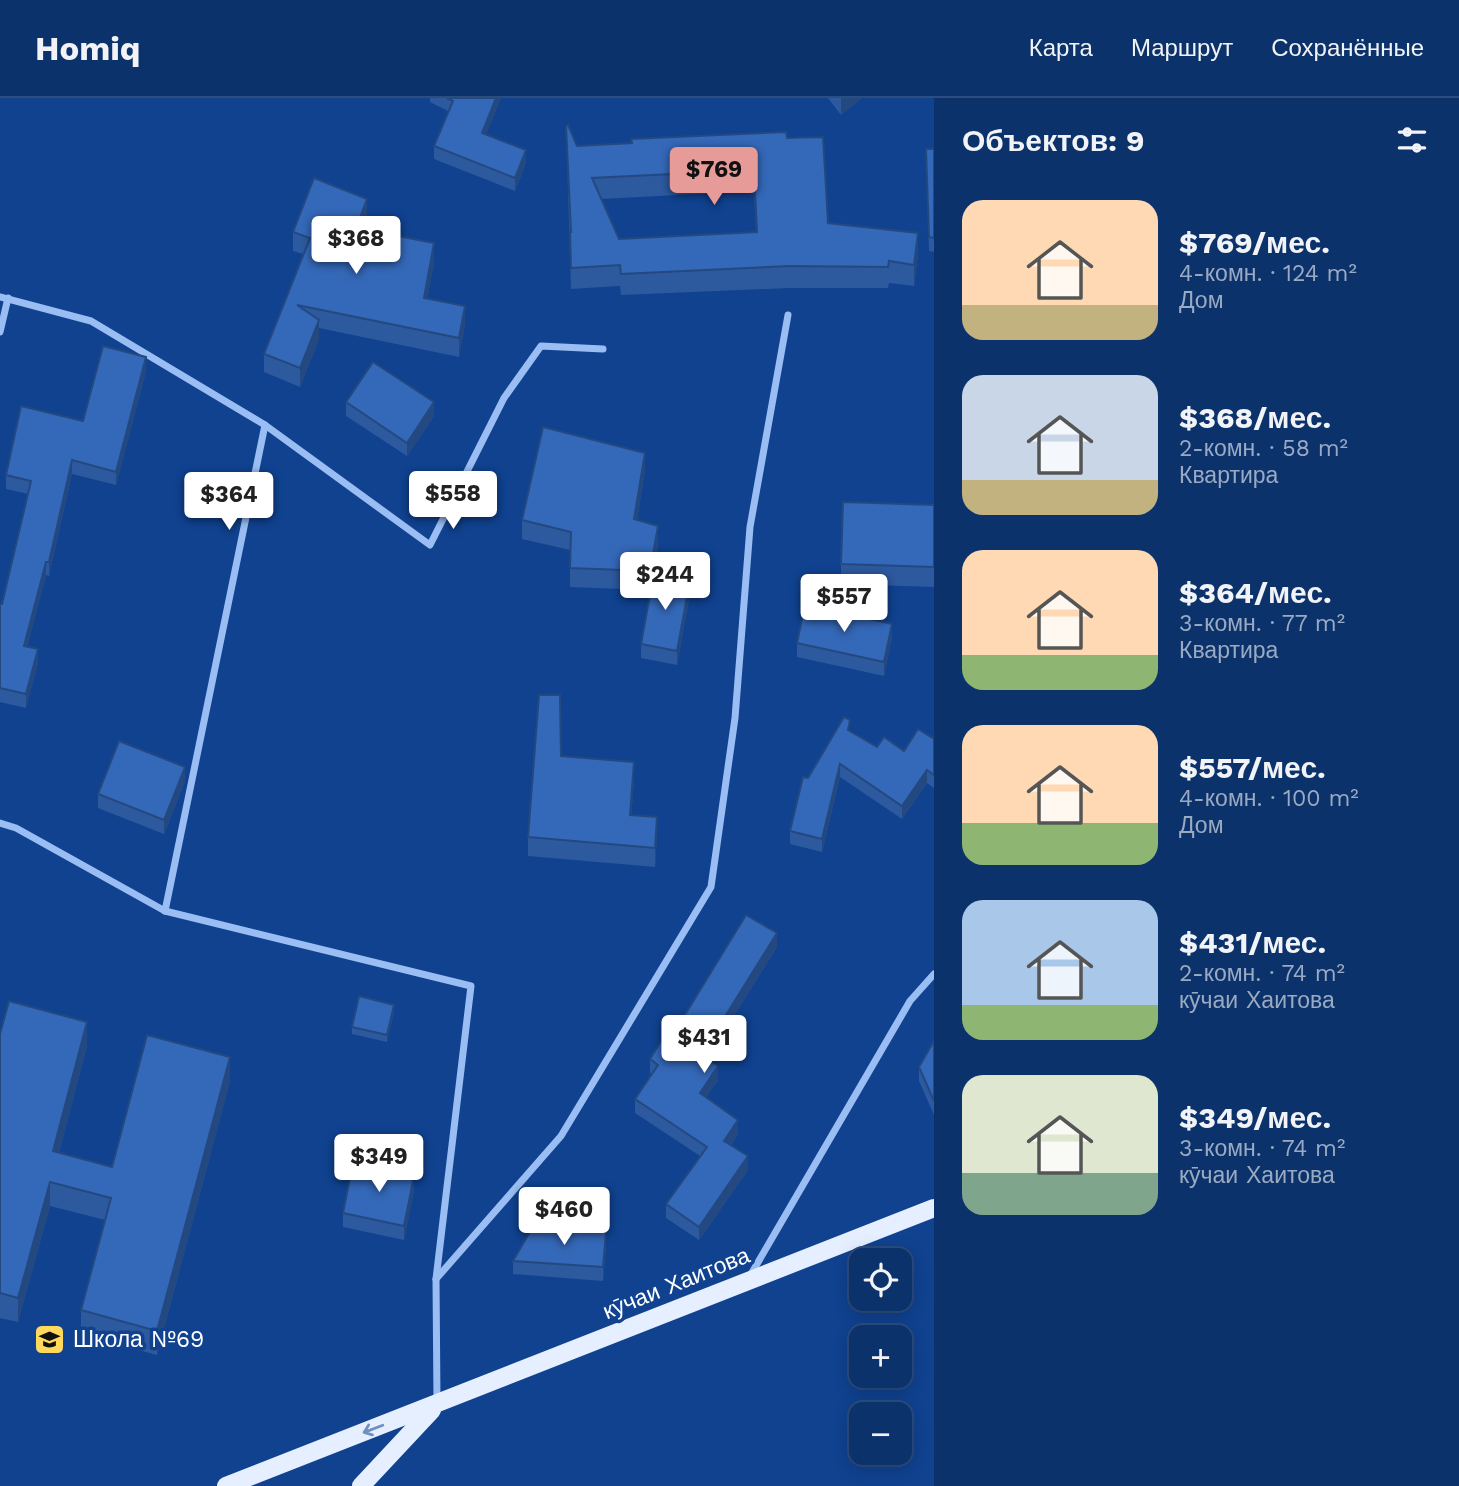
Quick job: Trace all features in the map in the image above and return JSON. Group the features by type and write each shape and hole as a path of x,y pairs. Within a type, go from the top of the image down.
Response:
{"main road":[{"name":"кӯчаи Хаитова","path":"226,1486 934,1209"},
{"path":"361,1486 437,1405"}],"street":[{"path":"0,332 4,297 91,321 265,425 430,545 504,398 541,346 603,349"},
{"path":"436,1279 561,1136 711,887 734,718 750,527 788,315"},
{"path":"165,911 265,425"},
{"path":"0,823 16,828 165,911 471,986 436,1279 437,1405"},
{"path":"748,1280 910,1001 934,974"}],"building":[{"path":"447,98 496,98 482,133 526,150 515,178 434,146 453,101"},
{"path":"568,125 577,146 632,143 631,139 786,132 787,138 823,137 828,223 918,233 914,265 889,261 888,267 789,266 621,274 620,265 571,268","holes":["754,170 757,232 619,239 592,178"]},
{"path":"926,149 934,149 934,238 929,237"},
{"path":"314,178 367,199 356,228 434,243 424,298 465,306 459,338 297,305 319,320 300,368 264,354 310,238 293,232"},
{"path":"103,346 146,357 116,472 72,460 49,562 46,562 24,646 38,649 26,694 0,688 0,604 31,481 6,475 21,406 83,421"},
{"path":"373,362 434,402 407,443 346,402"},
{"path":"543,427 645,453 634,519 658,526 650,571 570,568 571,532 522,520"},
{"path":"843,502 934,505 934,567 841,564"},
{"path":"654,573 690,581 677,651 641,644"},
{"path":"805,605 892,624 884,662 797,643"},
{"path":"539,695 560,695 561,756 634,762 630,815 657,817 655,848 528,837"},
{"path":"844,717 850,720 848,730 877,747 884,737 904,751 918,729 934,739 934,775 927,770 902,806 840,764 822,839 790,831 803,777 808,778"},
{"path":"119,741 185,767 164,820 98,794"},
{"path":"746,915 777,933 701,1055 718,1066 700,1093 738,1120 724,1141 748,1156 699,1227 666,1204 707,1147 635,1099 658,1065 650,1059 667,1032 672,1036"},
{"path":"359,996 394,1005 387,1035 352,1027"},
{"path":"9,1001 87,1022 53,1151 112,1167 147,1035 230,1057 157,1331 81,1310 111,1198 50,1182 18,1298 0,1293 0,1034"},
{"path":"934,1041 934,1101 919,1067"},
{"path":"353,1163 414,1176 404,1226 343,1213"},
{"path":"534,1225 606,1231 603,1267 513,1261"}],"place":[{"name":"Школа №69","path":"50,1339"}]}
